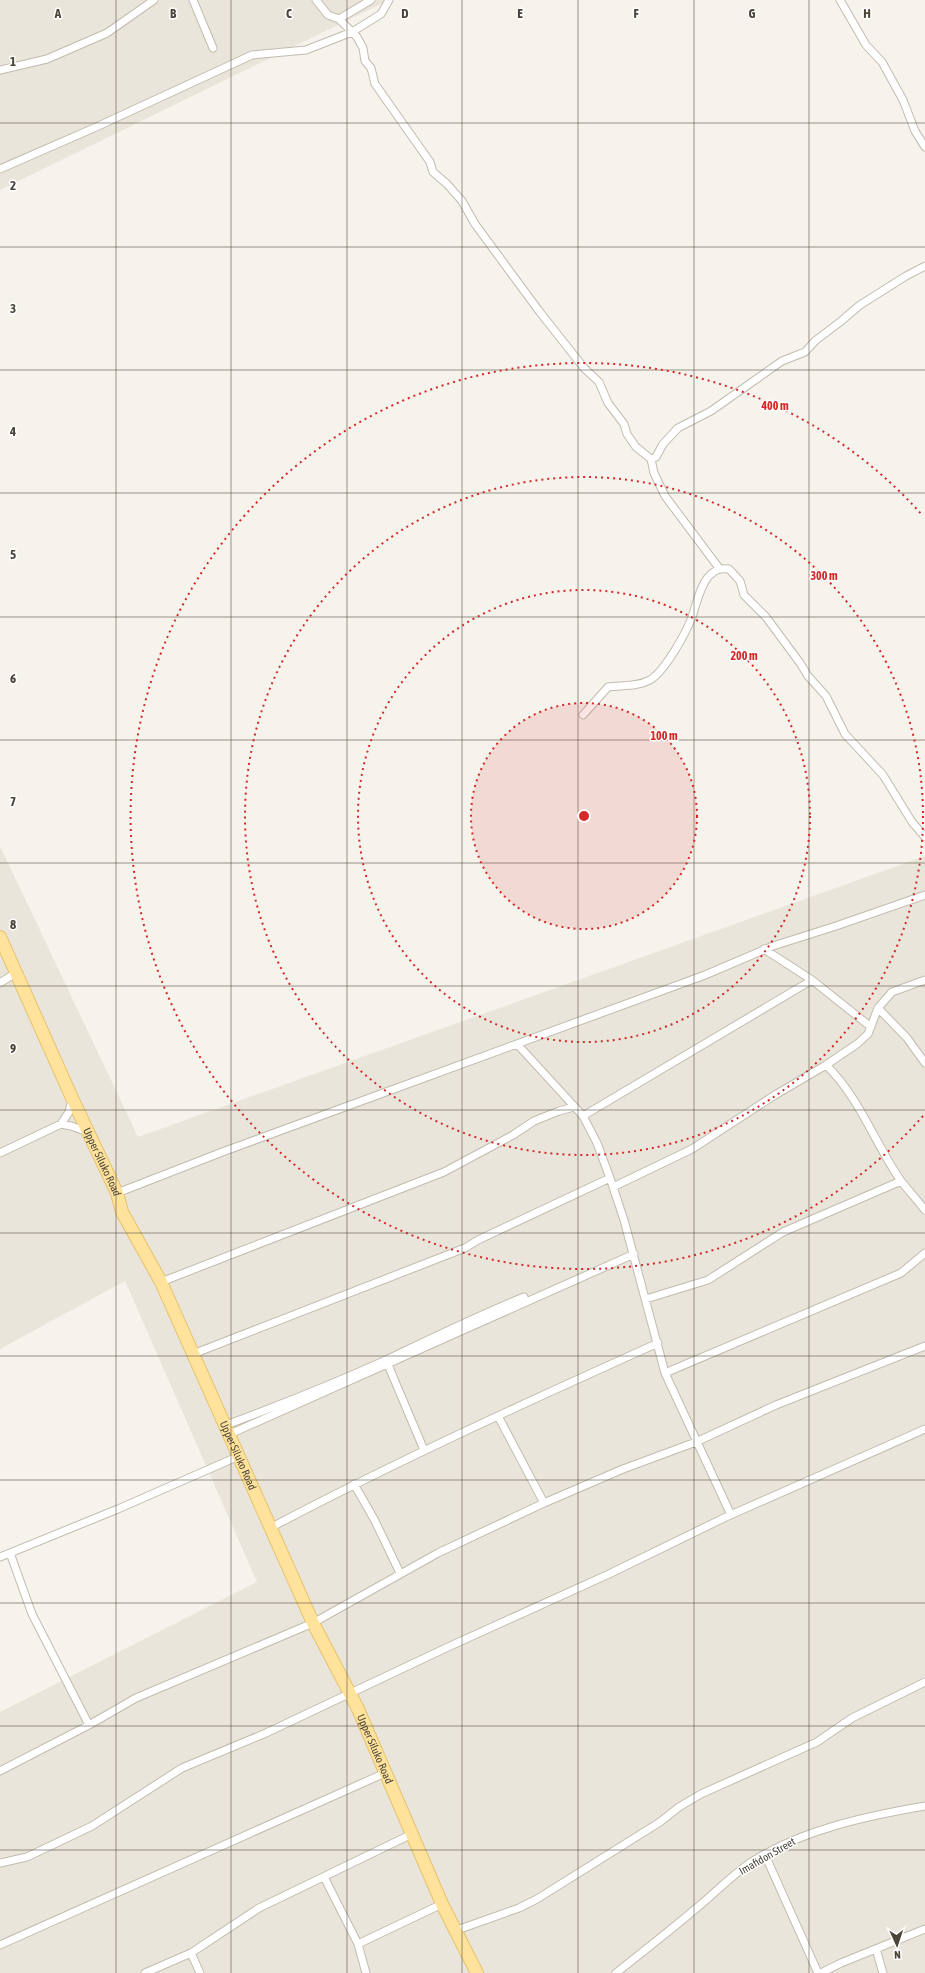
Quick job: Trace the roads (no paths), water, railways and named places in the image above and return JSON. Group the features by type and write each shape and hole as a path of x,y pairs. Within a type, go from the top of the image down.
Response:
{"main road":[{"name":"Upper Siluko Road","path":"0,937 17,972 72,1098 117,1193 122,1212 161,1282 313,1623 350,1694 442,1904 457,1930 476,1973"}],"street":[{"path":"0,70 47,59 108,33 154,0"},
{"path":"192,0 214,48"},
{"path":"316,0 328,15 338,19 357,37 363,48 365,61 371,68 375,84 430,162 433,172 462,201 475,224 539,311 584,368 599,382 608,403 624,424 627,434 636,447 651,459 654,474 665,496 719,568"},
{"path":"338,19 371,0"},
{"path":"0,169 94,128 252,55 306,50 352,32 381,14 389,0"},
{"path":"840,0 866,45 882,62 903,100 915,131 925,147"},
{"path":"651,459 656,457 662,444 678,428 711,411 782,361 805,352 815,341 860,305 906,276 925,266"},
{"path":"583,715 608,687 634,685 650,680 661,670 685,634 696,601 709,576 719,568 729,569 740,581 744,594 766,617 808,676 826,696 845,734 883,775 912,822 925,837"},
{"path":"117,1193 225,1151 518,1045 705,975 764,950 925,895"},
{"path":"764,950 812,980 871,1027"},
{"path":"0,983 17,972"},
{"path":"583,1116 812,980"},
{"path":"613,1187 692,1149 775,1095 826,1065 857,1044 868,1034 878,1008 892,992 925,980"},
{"path":"878,1008 907,1038 925,1063"},
{"path":"518,1045 583,1116 597,1142 634,1254 665,1373 731,1515"},
{"path":"826,1065 833,1071 861,1111 901,1181 925,1210"},
{"path":"0,1153 61,1124 69,1112 72,1098"},
{"path":"161,1282 444,1172 513,1135 534,1121 574,1107"},
{"path":"61,1124 88,1132"},
{"path":"193,1354 465,1248 514,1222 610,1178"},
{"path":"646,1299 708,1280 783,1232 901,1181"},
{"path":"665,1373 901,1273 925,1253"},
{"path":"228,1430 284,1404 386,1362 634,1254"},
{"path":"386,1362 478,1315 524,1297"},
{"path":"270,1528 354,1484 658,1343"},
{"path":"0,1771 89,1725 136,1698 313,1623 438,1553 544,1504 624,1469 696,1442 776,1405 925,1346"},
{"path":"386,1362 422,1452"},
{"path":"498,1416 544,1504"},
{"path":"0,1864 27,1857 104,1820 182,1768 266,1733 609,1574 731,1515 925,1429"},
{"path":"0,1557 118,1509 239,1456"},
{"path":"354,1484 374,1519 400,1573"},
{"path":"10,1553 32,1614 89,1725"},
{"path":"457,1930 519,1908 538,1899 701,1794 817,1742 852,1718 925,1682"},
{"path":"0,1945 385,1773"},
{"name":"Imafidon Street","path":"616,1973 700,1905 734,1875 765,1855 797,1839 877,1815 925,1806"},
{"path":"145,1973 191,1953 259,1908 412,1834"},
{"path":"765,1855 818,1973"},
{"path":"324,1877 358,1944 364,1972"},
{"path":"358,1944 442,1904"},
{"path":"822,1973 925,1929"},
{"path":"876,1949 883,1973"},
{"path":"191,1953 200,1973"}]}
